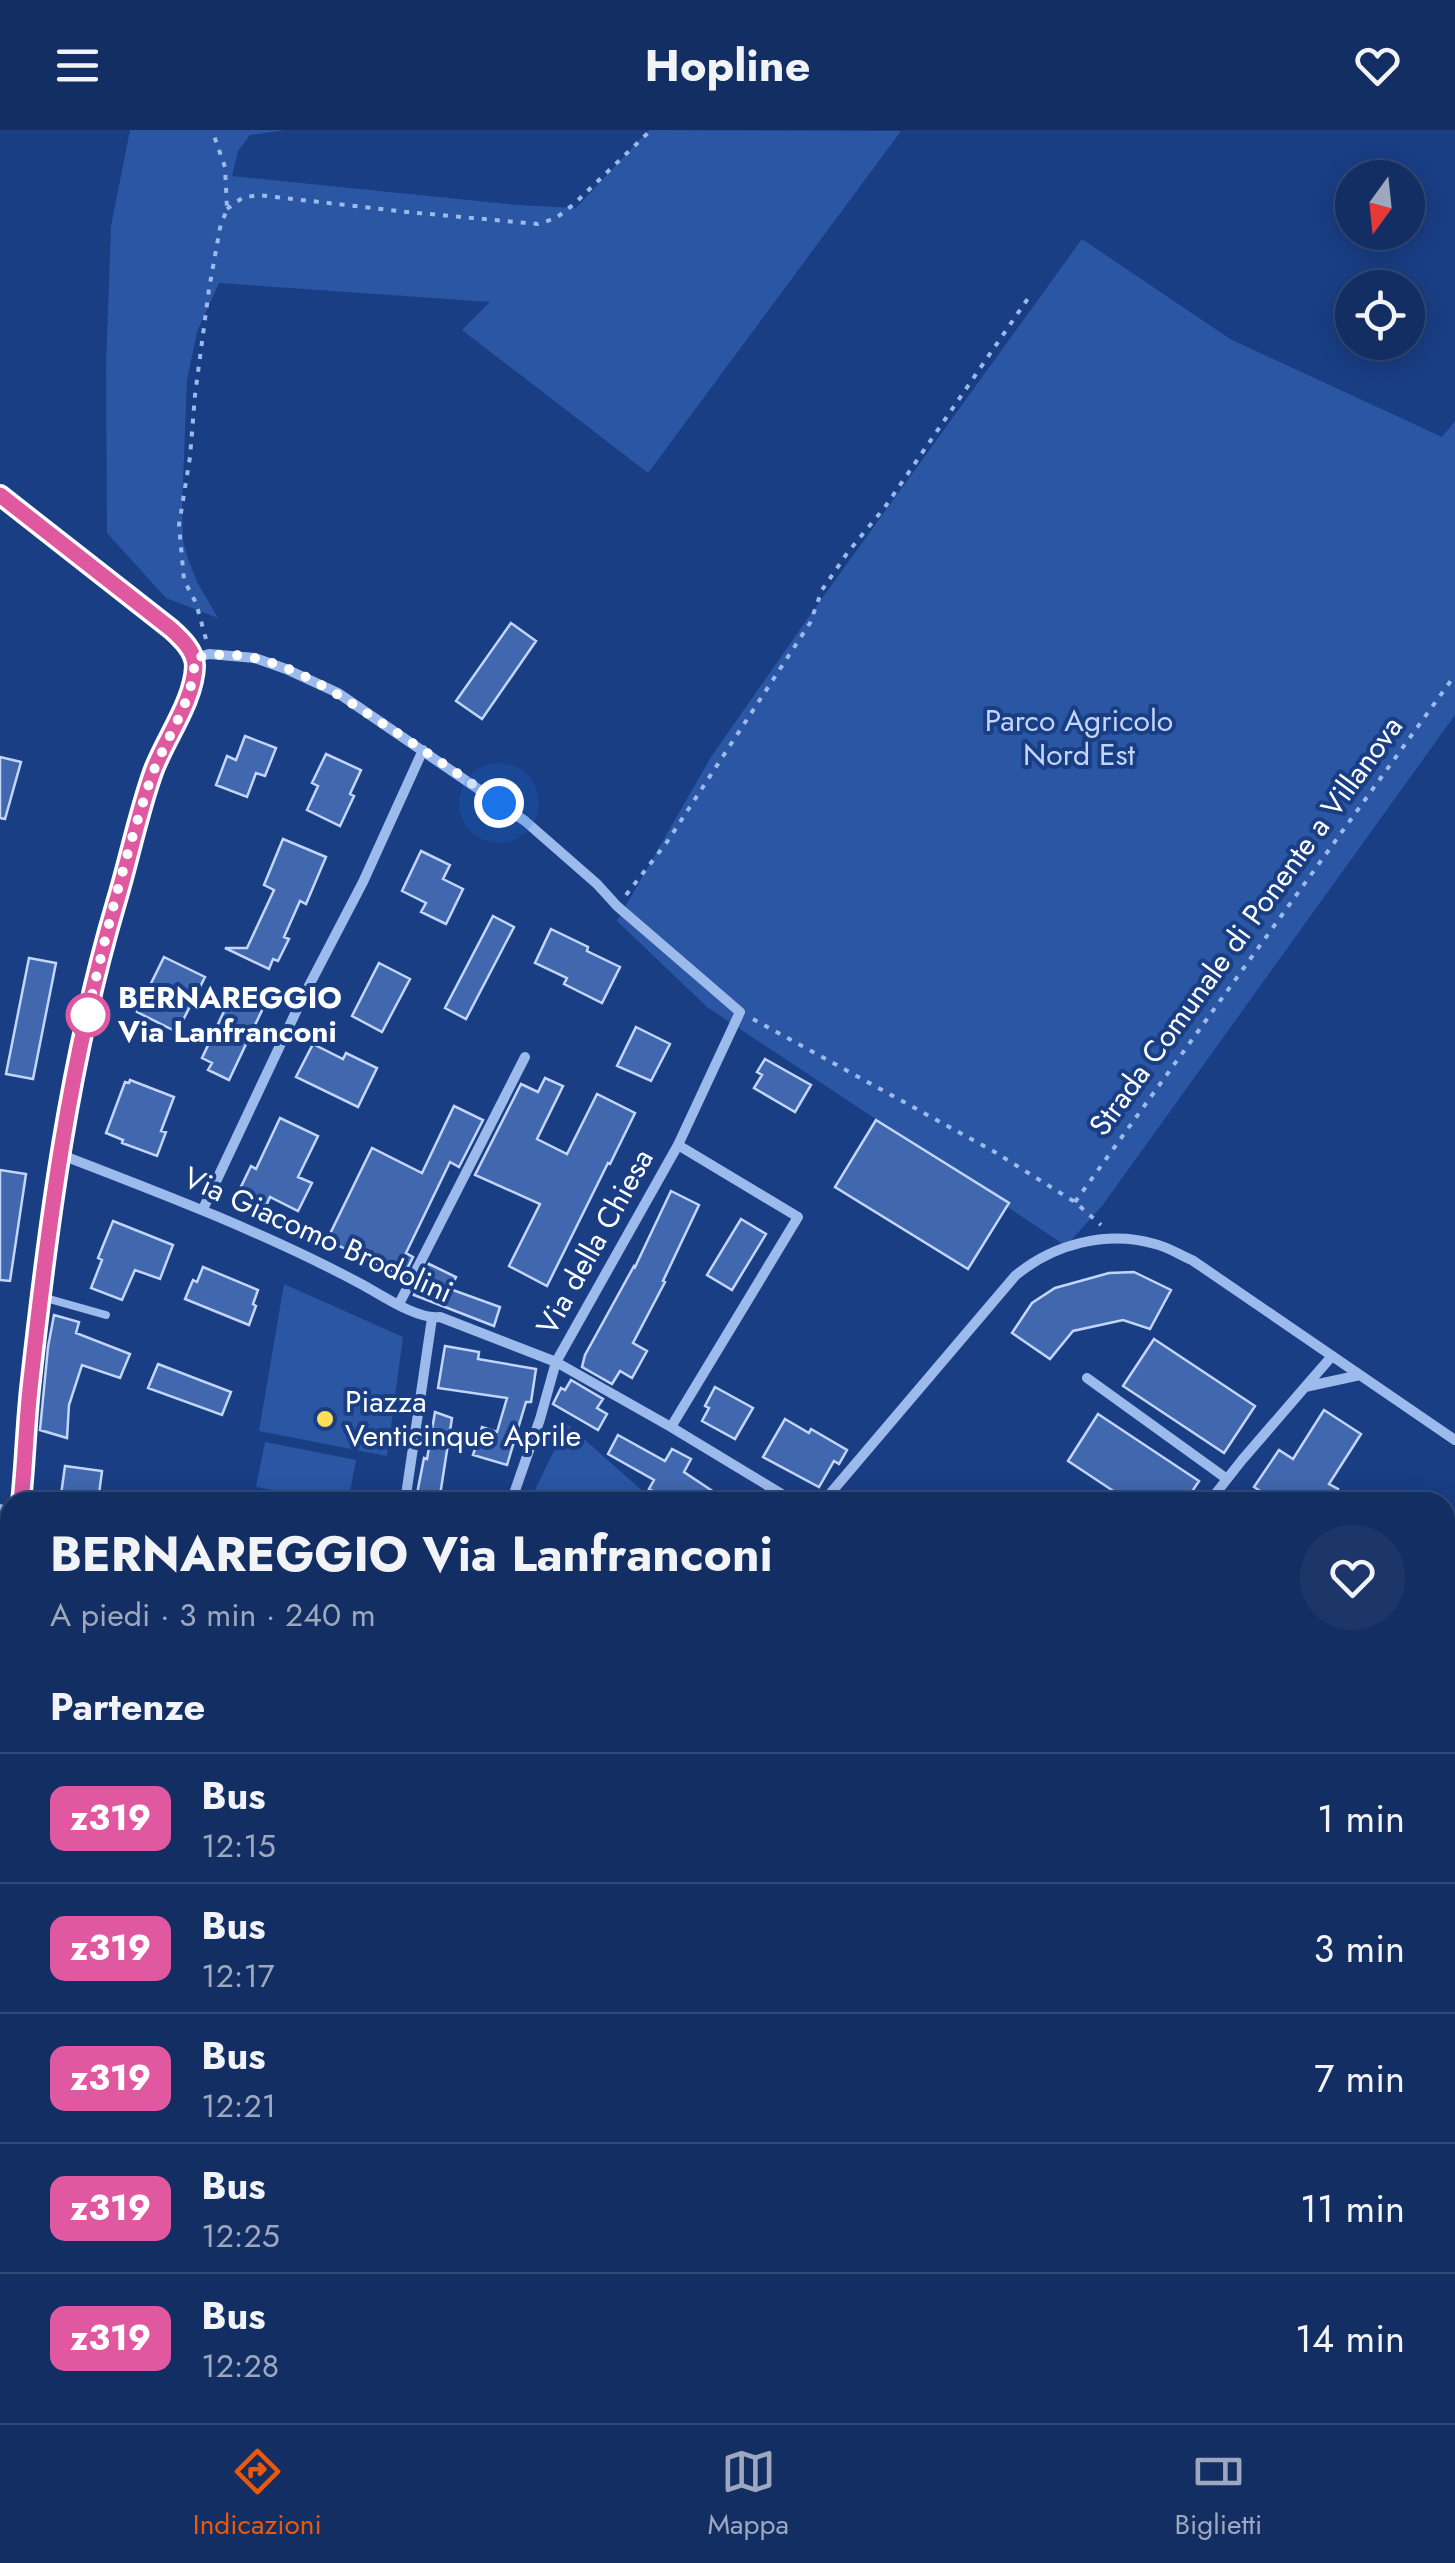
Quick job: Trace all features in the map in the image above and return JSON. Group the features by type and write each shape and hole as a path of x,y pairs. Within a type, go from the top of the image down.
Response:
{"street":[{"path":"0,496 171,629 194,658 195,668 190,689 152,774 106,935 75,1069 59,1154 26,1424 22,1492"},
{"path":"194,658 209,654 255,658 338,693 525,821 740,1012"},
{"path":"203,1209 302,999 364,882 424,750"},
{"name":"Via della Chiesa","path":"515,1492 556,1362 678,1146 740,1012"},
{"path":"399,1304 525,1057"},
{"path":"671,1427 798,1217 678,1146"},
{"name":"Via Giacomo Brodolini","path":"59,1154 203,1209 311,1257 432,1318 440,1317 556,1362 778,1492"},
{"path":"831,1492 1015,1276 1034,1260 1058,1248 1116,1238 1155,1244 1192,1260 1455,1440"},
{"path":"406,1492 432,1318"},
{"path":"1216,1492 1332,1356"},
{"path":"1304,1387 1360,1375"},
{"path":"1087,1378 1227,1479"}],"lane":[{"path":"42,1297 106,1315"}],"path":[{"path":"209,654 196,604 184,580 179,525 209,289 227,209 226,167 212,130"},
{"path":"227,209 242,198 258,194 538,224 556,218 574,204 650,130"},
{"path":"617,906 667,842 810,624 822,590 885,508 1031,294"},
{"name":"Strada Comunale di Ponente a Villanova","path":"1075,1202 1455,675"},
{"path":"740,1012 993,1151 1075,1202 1116,1238"}],"green space":[{"path":"130,130 286,130 250,135 238,151 232,176 576,208 649,130 901,131 648,473 462,330 490,302 219,283 197,332 187,380 182,509 188,559 218,618 166,598 107,533 106,366 111,226"},
{"name":"Parco Agricolo Nord Est","path":"1082,239 1230,339 1442,437 1455,421 1455,715 1102,1206 1066,1246 707,1007 617,921 711,757"},
{"path":"284,1284 403,1337 387,1456 259,1431"},
{"path":"567,1424 644,1492 534,1492"},
{"path":"265,1442 356,1460 350,1492 282,1492 256,1487"}],"building":[{"path":"511,623 536,641 482,719 456,701"},
{"path":"245,736 276,748 265,776 256,773 247,797 216,785 227,756 236,760"},
{"path":"326,754 361,770 340,826 307,810 318,786 312,783"},
{"path":"0,757 21,762 5,819 0,818"},
{"path":"283,839 326,857 306,904 300,901 278,961 273,959 269,969 225,948 247,948 274,890 264,885"},
{"path":"421,851 450,865 443,879 463,889 446,924 421,912 426,903 402,891"},
{"path":"493,916 514,927 466,1019 445,1008"},
{"path":"551,929 620,967 602,1003 564,984 567,978 535,963"},
{"path":"164,957 205,977 177,1032 137,1012"},
{"path":"29,958 56,963 33,1079 6,1074"},
{"path":"379,963 410,979 382,1032 352,1016"},
{"path":"234,990 265,1004 229,1080 208,1070 212,1063 202,1058"},
{"path":"636,1027 670,1044 651,1081 617,1066"},
{"path":"313,1044 343,1059 346,1053 377,1068 358,1107 296,1077"},
{"path":"765,1059 811,1085 795,1112 754,1088"},
{"path":"545,1078 563,1086 537,1139 567,1154 597,1094 635,1113 547,1286 509,1266 540,1204 475,1175 521,1084 538,1092"},
{"path":"130,1080 174,1097 161,1131 166,1132 157,1156 106,1133 125,1082"},
{"path":"454,1106 483,1120 459,1167 450,1162 406,1253 413,1257 403,1277 327,1240 372,1148 422,1173"},
{"path":"280,1118 318,1136 298,1177 312,1183 298,1211 270,1197 266,1206 238,1193 251,1166 256,1169"},
{"path":"876,1120 1009,1203 968,1269 835,1187"},
{"path":"0,1170 26,1174 10,1281 0,1280"},
{"path":"671,1191 699,1205 633,1343 647,1351 632,1378 620,1371 612,1384 582,1367 585,1355 635,1267"},
{"path":"741,1219 766,1234 732,1290 707,1275"},
{"path":"113,1221 173,1245 160,1279 135,1270 122,1300 91,1288"},
{"path":"429,1264 456,1277 450,1289 500,1307 494,1326 414,1295"},
{"path":"203,1267 258,1290 249,1325 185,1299"},
{"path":"1134,1272 1171,1290 1150,1329 1123,1320 1073,1331 1050,1359 1012,1333 1032,1303 1055,1288 1109,1273"},
{"path":"54,1315 79,1322 76,1333 130,1354 120,1378 82,1365 69,1405 67,1438 40,1430"},
{"path":"1154,1339 1255,1406 1224,1453 1123,1386"},
{"path":"445,1346 479,1352 478,1359 536,1369 531,1402 526,1402 507,1465 473,1455 482,1427 497,1432 507,1398 438,1388"},
{"path":"158,1364 231,1392 222,1415 148,1388"},
{"path":"571,1380 603,1399 597,1408 607,1414 598,1430 553,1404 561,1388 565,1390"},
{"path":"715,1387 753,1408 735,1439 702,1421"},
{"path":"1324,1410 1361,1434 1329,1484 1338,1489 1336,1492 1262,1492 1254,1487 1279,1450 1293,1459"},
{"path":"435,1412 452,1418 441,1492 417,1492 424,1458 427,1459"},
{"path":"1098,1414 1199,1481 1192,1492 1115,1492 1068,1461"},
{"path":"785,1419 847,1450 839,1464 834,1461 819,1487 763,1457"},
{"path":"618,1435 665,1461 672,1449 691,1459 684,1472 714,1492 655,1492 649,1489 654,1480 608,1454"},
{"path":"65,1466 102,1471 99,1492 61,1492"}],"bus line":[{"name":"z319","path":"0,495 171,629 188,647 195,668 148,787 106,935 75,1069 59,1154 26,1424 22,1492"}],"place":[{"name":"BERNAREGGIO Via Lanfranconi","path":"88,1015"},
{"name":"Piazza Venticinque Aprile","path":"325,1419"}],"route":[{"path":"88,1015 86,1022 148,787 190,689 194,658 224,654 255,658 338,693 499,803"}]}
